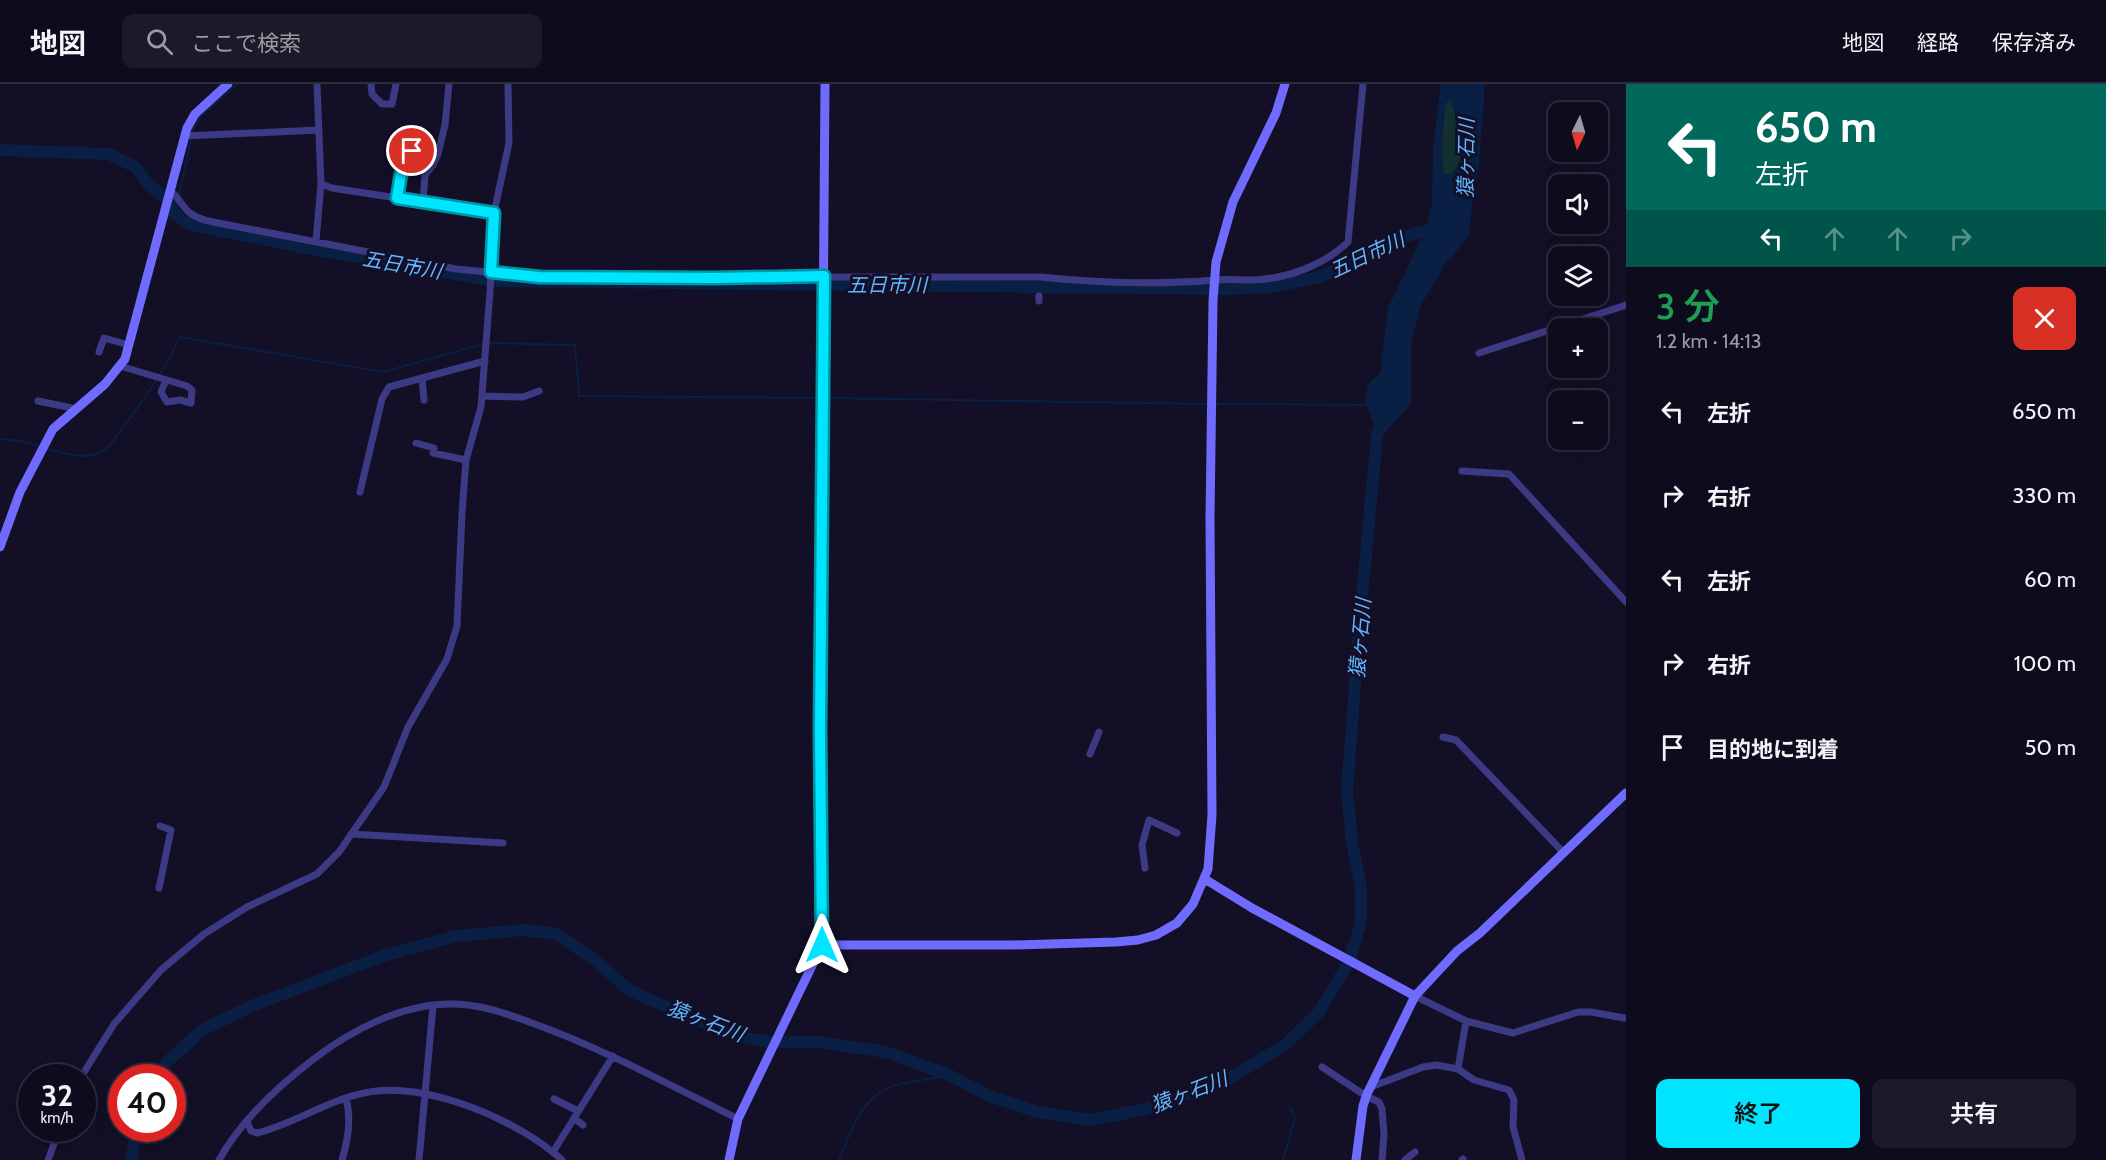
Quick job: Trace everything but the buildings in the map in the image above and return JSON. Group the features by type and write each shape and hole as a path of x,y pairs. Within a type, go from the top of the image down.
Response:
{"street":[{"path":"0,547 20,492 53,429 105,384 125,359 185,136 195,114 228,84"},
{"path":"316,241 321,184 317,84"},
{"path":"371,84 372,94 382,104 392,104 396,84"},
{"path":"423,202 425,175 438,154 445,125 449,84"},
{"path":"89,1064 114,1024 161,970 204,934 247,907 317,874 339,852 384,787 408,727 447,659 457,626 466,460 481,407 494,213 509,143 508,84"},
{"path":"729,1160 738,1119 822,945 820,730 825,84"},
{"path":"822,945 1013,945 1138,940 1156,935 1177,923 1193,904 1208,869 1212,815 1210,518 1213,301 1216,262 1233,202 1276,113 1285,84"},
{"path":"170,194 197,218 491,274 540,277 1040,277 1093,282 1171,283 1254,280 1285,275 1316,265 1348,242 1363,84"},
{"path":"185,136 319,130"},
{"path":"397,198 401,174 411,162 412,151"},
{"path":"321,184 332,188 494,213"},
{"path":"1479,352 1626,305"},
{"path":"99,352 104,338 129,345"},
{"path":"360,492 382,399 388,387 485,361"},
{"path":"120,366 187,386 192,390 191,402 180,400 168,402 161,392 166,380"},
{"path":"422,378 424,400"},
{"path":"482,396 523,397 539,391"},
{"path":"38,401 77,409"},
{"path":"416,443 434,448 433,453 466,460"},
{"path":"1462,471 1509,474 1626,602"},
{"path":"1090,754 1099,732"},
{"path":"1443,737 1456,740 1563,852"},
{"path":"1356,1160 1366,1096 1415,996 1457,951 1480,933 1626,793"},
{"path":"1145,868 1142,845 1149,820 1178,833"},
{"path":"159,888 171,830 160,826"},
{"path":"351,834 503,843"},
{"path":"1204,882 1208,881 1252,908 1387,982 1466,1021 1513,1033 1578,1012 1624,1018"},
{"path":"219,1160 228,1144 272,1094 325,1051 390,1015 410,1009 447,1004 477,1006 571,1037 738,1119"},
{"path":"419,1160 433,1006"},
{"path":"1458,1068 1466,1021"},
{"path":"553,1152 613,1056"},
{"path":"1371,1087 1423,1067 1436,1065 1458,1068 1474,1080 1509,1090 1514,1100 1513,1127 1522,1160"},
{"path":"1322,1067 1379,1102 1382,1109 1384,1134 1382,1160"},
{"path":"247,1121 251,1131 257,1133 364,1093 401,1091 474,1107 528,1136 562,1160"},
{"path":"342,1160 348,1132 349,1110 346,1099"},
{"path":"554,1099 576,1114 583,1125"},
{"path":"48,1160 55,1142"},
{"path":"1405,1160 1415,1152"}],"green space":[{"path":"1450,101 1457,118 1461,151 1455,170 1448,175 1443,173 1442,138 1446,102"}],"water":[{"path":"1441,84 1485,84 1479,165 1471,208 1441,272 1421,305 1411,342 1411,404 1379,439 1365,400 1368,385 1380,373 1388,308 1426,229 1432,205 1433,148","holes":["1450,101 1457,118 1461,152 1455,170 1448,175 1443,173 1442,155 1446,102"]}],"waterway":[{"path":"179,196 193,129 201,116 238,84"},
{"name":"五日市川","path":"0,150 108,154 136,167 148,184 165,198 175,214 197,226 495,281 1229,289 1270,287 1319,277 1349,265 1403,237 1436,228 1438,224"},
{"path":"175,214 178,202"},
{"name":"猿ヶ石川","path":"1447,254 1463,232 1466,208"},
{"path":"47,449 80,456 103,451 110,445 157,380 180,337 383,372 487,343 575,345 579,396 819,398"},
{"path":"825,398 1209,404"},
{"path":"1215,404 1368,405"},
{"name":"猿ヶ石川","path":"166,1064 202,1030 252,1006 383,956 456,936 523,930 557,934 595,960 629,990 684,1015 744,1038 771,1042 818,1042 886,1052 949,1075 992,1097 1038,1112 1091,1120 1146,1109 1225,1081 1285,1045 1319,1012 1349,962 1361,922 1361,887 1352,843 1347,791 1377,435 1382,420"},
{"path":"0,439 20,441 41,447"},
{"path":"839,1160 858,1117 873,1098 882,1091 893,1086 949,1075"},
{"path":"1283,1160 1295,1118 1290,1108"},
{"name":"猿ヶ石川","path":"131,1160 134,1142"}],"route":[{"path":"412,151 411,162 401,174 397,198 494,213 491,272 540,277 824,276 820,730 822,945"}]}
